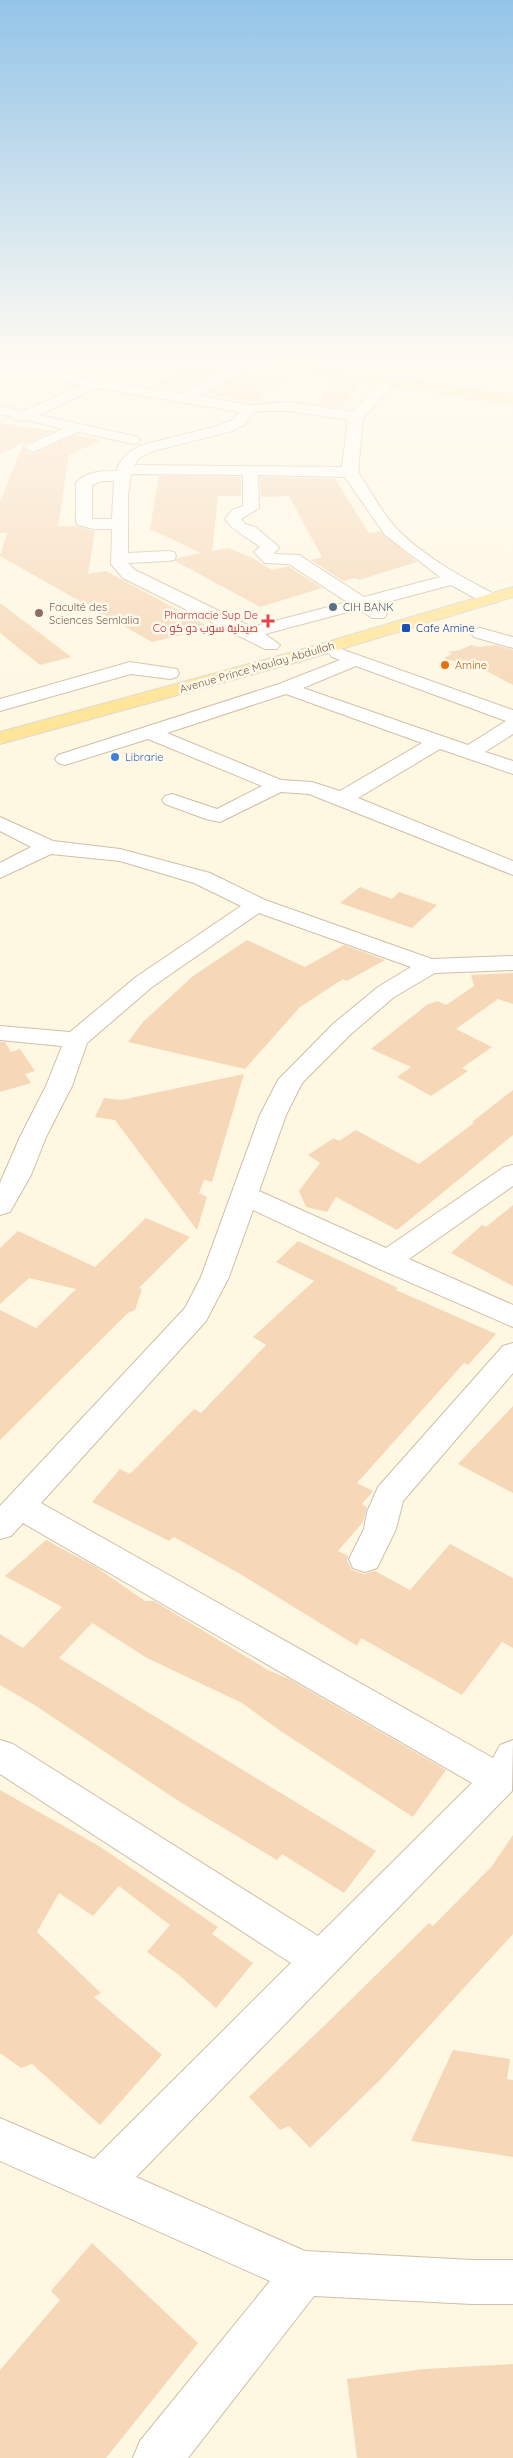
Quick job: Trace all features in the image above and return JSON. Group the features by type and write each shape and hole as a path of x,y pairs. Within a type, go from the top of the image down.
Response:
{"main road":[{"name":"Avenue Prince Moulay Abdullah","path":"244,653 513,576"},
{"name":"Avenue Prince Moulay Abdullah","path":"0,738 325,648 513,592"},
{"name":"Avenue Prince Moulay Abdullah","path":"0,720 188,668"}],"street":[{"path":"93,479 84,483 84,522 120,524"},
{"path":"123,479 119,564 129,574 271,645"},
{"path":"250,479 251,508 238,513 233,518 238,526 250,530 271,548 262,552 271,560 293,559 378,614"},
{"path":"355,479 391,532 416,554 453,579 490,599"},
{"path":"120,559 168,556"},
{"path":"250,633 453,579"},
{"path":"480,633 513,643"},
{"path":"325,648 513,717"},
{"path":"65,758 286,688 355,660"},
{"path":"0,705 130,668 170,673"},
{"path":"286,688 513,768"},
{"path":"471,752 513,726"},
{"path":"149,732 278,786 312,788 342,799 513,869"},
{"path":"342,799 439,741"},
{"path":"172,800 220,816 278,786"},
{"path":"0,823 48,847 120,855 202,878 257,906 430,966 513,963"},
{"path":"0,870 48,847"},
{"path":"0,1206 18,1175 33,1137 59,1086 76,1040 144,982 191,948 257,906"},
{"path":"99,2184 321,1960 506,1768 9,1516 196,1314 215,1277 273,1115 291,1080 342,1029 386,992 430,966"},
{"path":"0,1034 76,1040"},
{"path":"387,1261 513,1173"},
{"path":"244,1195 513,1317"},
{"path":"365,1559 380,1529 383,1512 389,1496 513,1353"},
{"path":"0,1755 321,1960"},
{"path":"0,2139 304,2273 472,2282 513,2282"},
{"path":"157,2458 187,2423 304,2273"}],"building":[{"path":"9,479 65,479 58,526 76,526 95,531 88,574 106,571 211,628 152,642 0,556 7,533 0,533 0,502"},
{"path":"159,479 241,479 241,496 218,496 212,551 228,548 253,558 272,570 288,566 322,588 260,607 175,561 177,558 201,553 150,529"},
{"path":"260,479 335,479 369,533 380,531 417,562 359,580 355,578 343,581 311,560 322,557 289,496 261,497"},
{"path":"0,603 71,657 40,665 0,633"},
{"path":"471,645 479,647 496,645 513,650 513,685 481,668 477,669 444,658 452,654 448,652 460,650"},
{"path":"360,887 392,899 399,892 437,905 412,928 340,903"},
{"path":"247,940 305,967 344,945 385,960 347,981 343,979 300,1007 245,1069 128,1042 143,1022 193,976"},
{"path":"513,973 513,1004 498,999 456,1029 492,1047 462,1068 468,1071 431,1096 397,1077 411,1067 371,1049 428,1004 438,1001 446,1005 474,986 471,975"},
{"path":"0,1042 5,1042 11,1052 20,1049 35,1071 25,1074 31,1083 0,1092"},
{"path":"244,1074 212,1182 204,1180 199,1193 207,1197 197,1230 115,1120 95,1117 104,1098 121,1100"},
{"path":"513,1090 513,1135 397,1230 336,1197 327,1212 306,1207 299,1191 320,1163 308,1155 334,1138 339,1141 356,1130 419,1164 474,1123 472,1122"},
{"path":"513,1205 513,1286 451,1253 482,1225 486,1227"},
{"path":"146,1218 190,1237 139,1288 142,1289 135,1310 128,1313 0,1440 0,1310 36,1328 76,1289 29,1278 0,1304 0,1248 18,1231 95,1267"},
{"path":"298,1241 398,1288 396,1290 496,1334 468,1365 464,1363 357,1483 373,1491 362,1504 367,1507 363,1522 338,1551 348,1556 347,1560 352,1570 364,1574 375,1571 410,1590 450,1544 513,1578 513,1648 502,1642 462,1695 361,1638 357,1646 242,1575 174,1537 169,1541 92,1502 120,1469 130,1474 194,1409 201,1413 266,1345 253,1337 314,1281 276,1262"},
{"path":"513,1406 513,1493 458,1464"},
{"path":"46,1540 96,1567 145,1601 154,1601 268,1670 289,1679 446,1770 413,1817 282,1732 242,1703 147,1658 92,1623 59,1658 376,1851 344,1893 282,1854 277,1860 180,1802 36,1706 0,1685 0,1634 23,1648 62,1607 5,1576"},
{"path":"0,1790 99,1846 218,1927 212,1934 253,1963 216,2008 179,1975 147,1952 170,1925 119,1886 93,1916 59,1893 37,1932 101,1993 94,1997 162,2055 100,2125 32,2064 21,2068 0,2053"},
{"path":"513,1835 513,1934 381,2079 310,2148 289,2126 280,2130 249,2097 429,1923 433,1926 492,1866"},
{"path":"453,2050 510,2059 507,2079 513,2080 513,2157 411,2141"},
{"path":"92,2243 198,2343 106,2458 0,2458 0,2370 60,2300 51,2291"},
{"path":"513,2364 513,2458 357,2458 347,2379 425,2369"}],"place":[{"name":"CIH BANK","path":"333,607"},
{"name":"Faculté des Sciences Semlalia","path":"39,613"},
{"name":"Pharmacie Sup De Co صيدلية سوب دو كو","path":"268,621"},
{"name":"Cafe Amine","path":"406,628"},
{"name":"Amine","path":"445,665"},
{"name":"Librarie","path":"115,757"}]}
